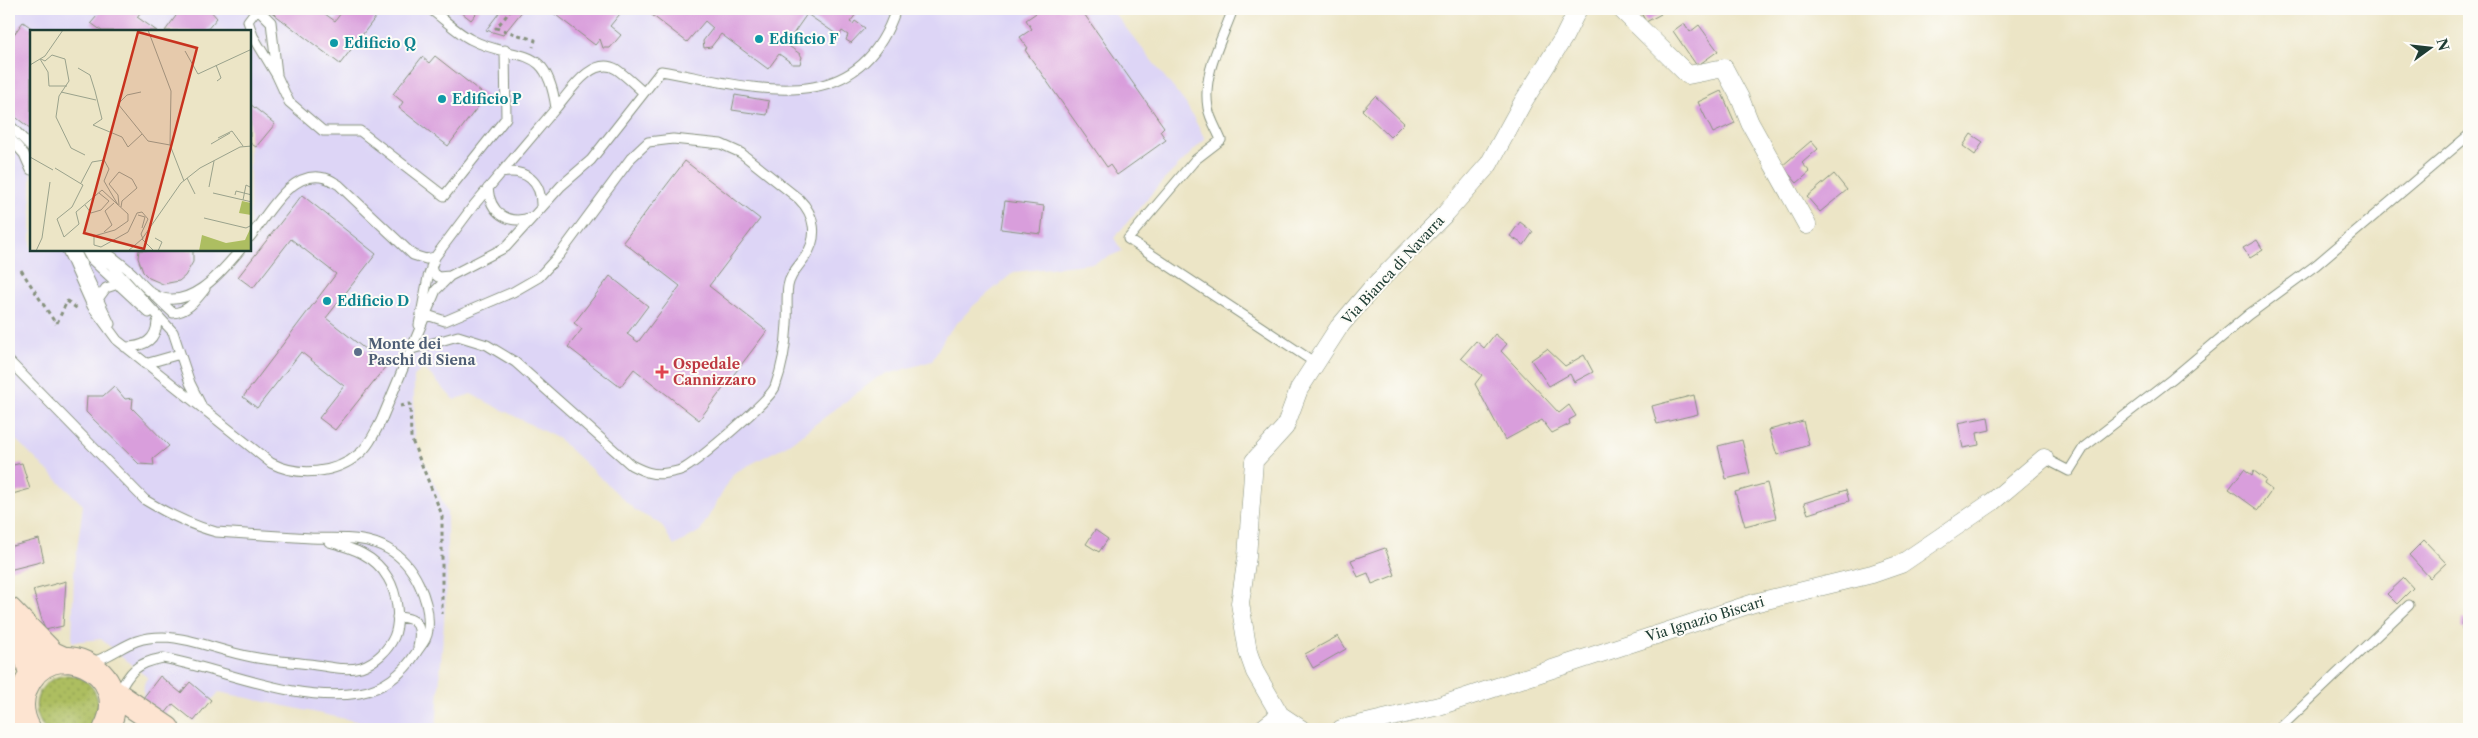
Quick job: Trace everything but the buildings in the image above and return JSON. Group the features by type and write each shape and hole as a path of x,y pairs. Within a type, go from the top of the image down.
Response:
{"main road":[{"path":"9,610 52,654 76,662 101,675 118,698 167,729"},
{"path":"9,635 28,660 23,708"},
{"path":"23,708 47,664 76,662"},
{"path":"106,729 118,698"}],"street":[{"name":"Via Bianca di Navarra","path":"1280,715 1255,672 1248,652 1240,603 1247,557 1254,461 1285,427 1298,389 1314,362 1339,327 1372,288 1446,213 1489,164 1523,102 1564,37 1578,9"},
{"path":"1621,9 1688,75 1724,68 1740,98 1750,123 1807,225"},
{"name":"Via Ignazio Biscari","path":"1341,729 1439,706 1754,603 1872,574 1901,564 1992,502 2044,458"},
{"path":"1262,729 1280,715 1301,729"}],"lane":[{"path":"277,76 271,22 257,9 248,21 253,36 277,76 289,102 323,131 360,131 444,196 506,118 505,50"},
{"path":"430,9 470,39 530,57 547,72 556,108"},
{"path":"68,251 117,340 145,364 271,463 284,468 305,472 332,468 361,453 377,429 436,290 450,276 506,247 561,186 591,160 661,71 771,89 804,90 828,84 858,69 873,54 883,42 896,9"},
{"path":"1233,9 1209,72 1208,110 1221,140 1195,160 1128,239 1171,265 1314,362"},
{"path":"417,338 431,267 435,257 501,172 591,69 600,66 614,68 643,92"},
{"path":"9,124 30,146"},
{"path":"2044,458 2068,471 2084,447 2172,379 2248,315 2316,265 2469,135"},
{"path":"9,137 24,154 30,168"},
{"path":"412,349 458,336 487,345 515,362 632,464 652,474 676,471 686,467 719,440 767,398 774,388 787,324 788,285 794,272 806,256 814,238 812,218 808,208 799,199 731,148 705,141 673,139 648,142 640,147 631,158 560,254 539,277 513,292 445,321 427,314"},
{"path":"501,172 512,170 522,172 531,178 538,186 542,196 542,207"},
{"path":"251,236 287,190 297,182 312,178 325,178 339,186 413,255 426,260 435,257"},
{"path":"488,188 489,198 501,216 517,221 532,217"},
{"path":"75,251 95,303"},
{"path":"87,251 92,260 157,322 180,352"},
{"path":"93,251 112,265 166,322 173,332 190,382 202,408"},
{"path":"104,251 119,261 173,314 180,313 189,308 239,251"},
{"path":"431,267 433,273 438,277 450,276"},
{"path":"151,292 168,300 177,300 212,281"},
{"path":"95,303 106,288 118,284"},
{"path":"445,321 449,338"},
{"path":"125,347 141,346 149,342 154,335 157,322"},
{"path":"145,364 180,352"},
{"path":"9,362 145,500 171,516 194,526 216,532 314,538 358,538 388,549 409,566 425,601 428,630 424,643 404,671 369,690 348,694 316,695 163,658 147,661 136,667 130,674 118,698"},
{"path":"76,662 104,658 124,644 140,638 164,637 177,638 251,657 344,668 361,667 376,659 391,644 396,633 397,617 389,580 374,561 355,549 314,538"},
{"path":"2279,729 2409,605"},
{"path":"397,617 410,618 416,622 420,636 417,652"},
{"path":"118,698 130,694 130,674"}],"path":[{"path":"512,9 496,28 535,40 530,57"},
{"path":"21,270 56,324 67,302 81,312 95,303"},
{"path":"386,409 410,404 411,438 442,515 442,630 428,630"}],"shaded area":[{"name":"Ospedale Cannizzaro","path":"9,9 1111,9 1186,104 1205,139 1158,186 1114,238 1122,251 1094,263 1014,272 973,306 946,335 932,361 878,377 789,444 734,473 700,531 674,546 661,524 636,511 559,439 471,394 454,400 424,368 414,376 414,438 447,512 447,582 436,729 377,729 374,725 219,692 194,721 173,704 164,715 143,698 144,684 148,678 101,639 72,642 74,572 83,505 9,433"}],"green space":[{"path":"67,675 77,677 92,687 98,703 95,721 89,729 45,729 37,712 36,703 38,695 49,682 57,677"}],"place":[{"name":"Edificio F","path":"759,39"},
{"name":"Edificio Q","path":"334,43"},
{"name":"Edificio P","path":"442,99"},
{"name":"Edificio D","path":"327,301"},
{"name":"Monte dei Paschi di Siena","path":"358,352"},
{"name":"Ospedale Cannizzaro","path":"662,372"}]}
